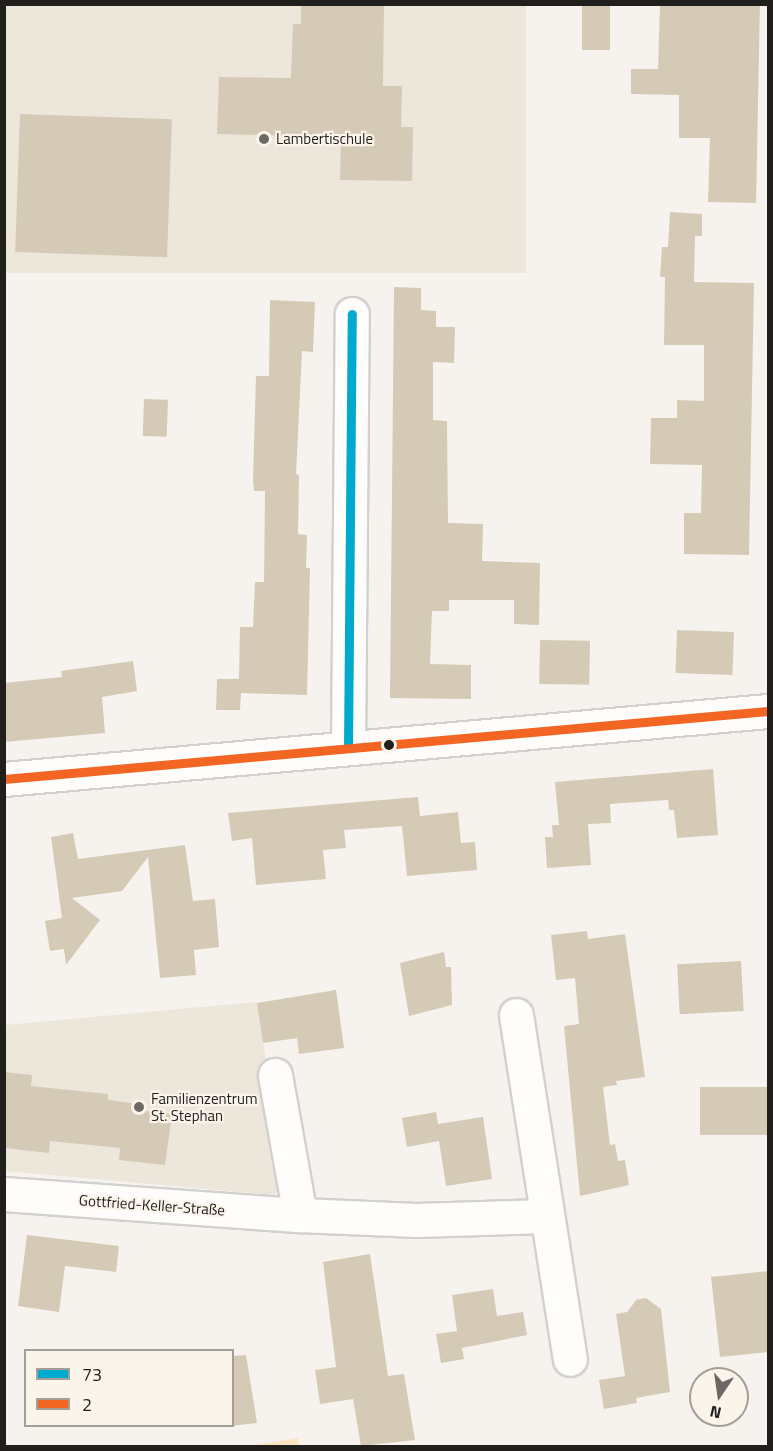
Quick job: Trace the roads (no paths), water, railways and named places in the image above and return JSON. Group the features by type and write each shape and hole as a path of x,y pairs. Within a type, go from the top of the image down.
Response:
{"street":[{"path":"348,747 352,314"},
{"path":"4,779 768,711"},
{"path":"516,1015 570,1359"},
{"path":"275,1075 300,1215"},
{"name":"Gottfried-Keller-Straße","path":"4,1194 300,1215 416,1220 546,1216"}],"place":[{"name":"Lambertischule","path":"264,139"},
{"name":"Familienzentrum St. Stephan","path":"139,1107"}]}
